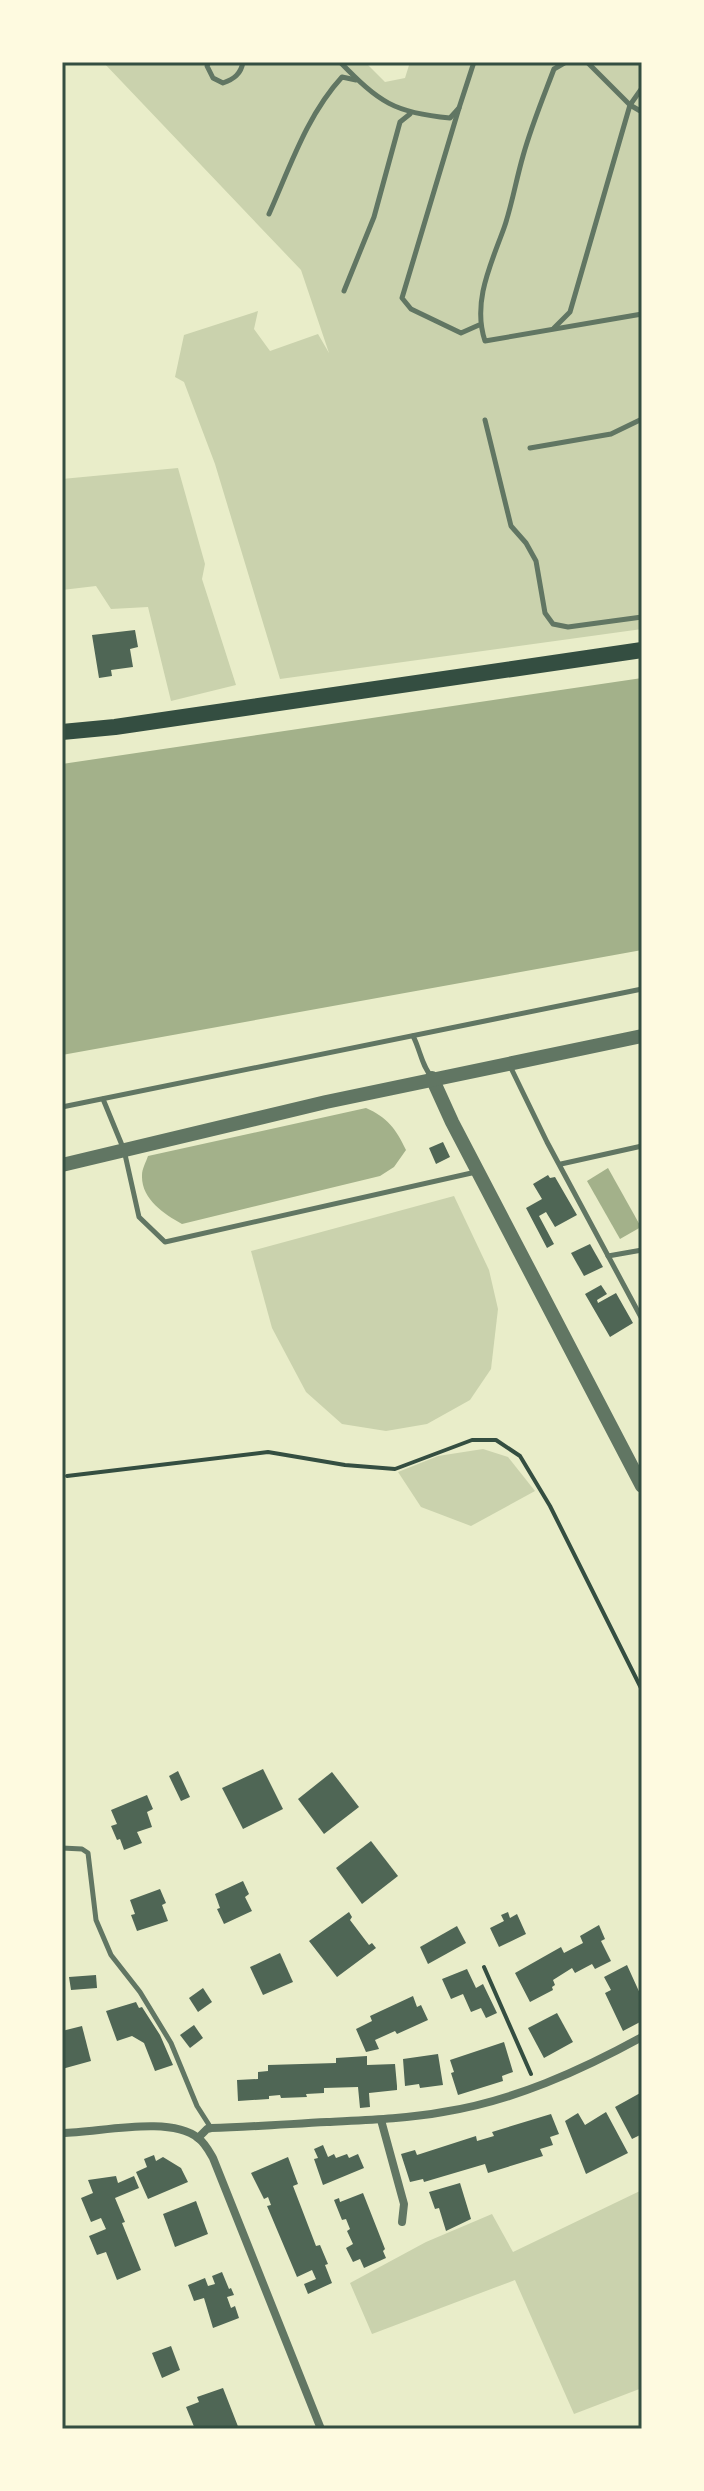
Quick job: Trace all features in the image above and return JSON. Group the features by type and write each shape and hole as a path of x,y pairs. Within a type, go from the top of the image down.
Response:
{"main road":[{"path":"62,732 115,727 642,650"}],"street":[{"path":"62,1165 432,1078 642,1036"},
{"path":"432,1078 642,1486"},
{"path":"198,2138 211,2128 381,2120 445,2112 507,2097 536,2086 596,2063 642,2037"},
{"path":"381,2120 404,2204 402,2222"},
{"path":"62,2133 150,2127 173,2128 198,2138 213,2158 321,2429"}],"lane":[{"path":"209,62 207,66 213,78 223,83 233,79 242,69 243,62"},
{"path":"340,62 386,103 410,114 450,118 459,108"},
{"path":"474,62 402,298 411,309 461,333 479,325"},
{"path":"566,62 554,69 523,154 504,228 492,257 479,325 485,341 642,313"},
{"path":"587,62 630,105 642,112"},
{"path":"269,214 304,134 327,94 342,77 357,80"},
{"path":"553,329 570,312 630,105 642,88"},
{"path":"344,291 374,217 400,122 410,114"},
{"path":"530,448 611,434 642,419"},
{"path":"485,420 511,526 536,561 545,613 553,624 568,627 642,617"},
{"path":"62,1107 642,989"},
{"path":"413,1036 426,1071 432,1078"},
{"path":"509,1065 642,1319"},
{"path":"103,1099 124,1150 139,1217 165,1242 478,1171"},
{"path":"561,1164 642,1146"},
{"path":"608,1256 642,1250"},
{"path":"62,1848 82,1849 88,1853 96,1920 111,1955 140,1992 171,2043 197,2106 211,2128"}],"path":[{"path":"67,1476 268,1452 345,1465 395,1469 472,1440 496,1440 520,1456 550,1506 642,1690"},
{"path":"484,1967 536,2086"}],"shaded area":[{"path":"103,62 365,62 385,82 405,78 410,62 642,62 642,629 280,679 215,464 184,382 175,377 184,335 258,311 254,329 270,351 318,334 329,353 301,270"},
{"path":"178,468 205,564 202,579 236,685 171,701 148,607 111,609 96,586 62,590 62,479"},
{"path":"642,678 642,950 62,1055 62,764"},
{"path":"366,1108 390,1124 406,1150 394,1167 380,1176 182,1224 161,1210 145,1191 142,1175 148,1156"},
{"path":"608,1168 641,1227 620,1239 587,1181"},
{"path":"454,1196 489,1270 498,1309 491,1369 470,1400 427,1424 386,1431 342,1424 306,1392 272,1328 251,1251"},
{"path":"483,1449 508,1457 535,1491 471,1526 421,1507 398,1472 438,1456"},
{"path":"642,2190 642,2388 574,2414 515,2280 372,2334 350,2283 426,2242 492,2214 513,2252"}],"building":[{"path":"135,630 138,647 130,649 133,667 111,670 112,676 99,678 92,635"},
{"path":"443,1142 450,1157 436,1164 429,1148"},
{"path":"548,1175 555,1177 577,1215 555,1227 546,1212 539,1216 554,1244 547,1248 526,1208 542,1199 533,1184"},
{"path":"590,1244 603,1267 584,1276 571,1253"},
{"path":"601,1285 607,1294 597,1300 598,1303 616,1293 633,1323 610,1337 585,1294"},
{"path":"263,1769 283,1809 243,1829 222,1788"},
{"path":"178,1771 190,1797 181,1801 169,1776"},
{"path":"332,1772 359,1807 324,1834 298,1799"},
{"path":"147,1795 153,1809 147,1812 152,1827 137,1832 142,1843 124,1850 111,1826 117,1824 111,1810"},
{"path":"371,1841 398,1876 362,1904 336,1868"},
{"path":"243,1881 249,1894 245,1897 252,1911 224,1924 215,1894"},
{"path":"160,1889 166,1903 162,1905 168,1921 137,1931 130,1900"},
{"path":"349,1912 350,1920 369,1945 372,1943 376,1948 337,1977 309,1941"},
{"path":"508,1912 510,1918 517,1914 526,1934 499,1947 490,1928 504,1921 501,1915"},
{"path":"599,1925 605,1939 601,1941 611,1961 595,1969 592,1964 575,1973 572,1968 553,1980 553,1990 530,2002 515,1973 561,1947 564,1953 583,1943 580,1936"},
{"path":"457,1926 466,1943 428,1964 420,1947"},
{"path":"280,1953 293,1982 263,1995 250,1967"},
{"path":"627,1965 642,1998 642,2021 623,2031 605,1993 611,1990 604,1977"},
{"path":"467,1969 476,1988 483,1984 497,2013 486,2018 481,2008 471,2012 463,1994 451,1999 442,1979"},
{"path":"96,1975 97,1988 71,1990 69,1977"},
{"path":"203,1988 212,2002 198,2012 189,1998"},
{"path":"413,1996 417,2007 421,2005 428,2020 375,2040 379,2049 366,2052 356,2029 372,2021 370,2016"},
{"path":"136,2002 160,2035 173,2065 155,2071 144,2043 132,2036 117,2041 106,2011"},
{"path":"557,2013 573,2042 544,2058 528,2028"},
{"path":"194,2025 203,2038 190,2048 180,2035"},
{"path":"82,2026 91,2061 62,2069 62,2031"},
{"path":"504,2042 513,2072 502,2076 503,2081 458,2095 450,2060"},
{"path":"438,2054 443,2085 405,2086 403,2059"},
{"path":"367,2056 367,2065 395,2064 397,2086 397,2090 369,2093 370,2107 360,2108 358,2087 324,2088 324,2093 306,2094 307,2097 281,2098 280,2095 269,2096 269,2099 238,2101 237,2080 258,2079 258,2072 268,2071 268,2065 336,2063 336,2058"},
{"path":"642,2092 642,2134 632,2139 615,2107"},
{"path":"606,2112 628,2153 586,2174 565,2121 578,2113 585,2125"},
{"path":"551,2114 559,2134 550,2137 553,2145 540,2149 543,2156 488,2173 485,2164 424,2182 423,2179 410,2182 401,2154 415,2150 417,2155 476,2136 477,2141 494,2136 492,2132"},
{"path":"323,2145 328,2157 347,2154 349,2158 358,2154 364,2168 323,2185 314,2159 318,2158 314,2149"},
{"path":"154,2155 156,2161 163,2157 181,2168 188,2182 148,2199 136,2172 147,2167 144,2159"},
{"path":"288,2157 298,2184 293,2186 316,2246 320,2245 328,2264 325,2265 332,2283 308,2294 304,2284 316,2279 312,2270 297,2277 267,2206 271,2205 268,2197 264,2199 251,2173"},
{"path":"116,2176 118,2183 134,2176 139,2188 115,2198 141,2270 117,2280 106,2252 97,2255 89,2236 106,2229 101,2218 91,2222 81,2198 93,2193 88,2180"},
{"path":"460,2183 471,2219 446,2231 439,2208 435,2209 429,2192"},
{"path":"363,2193 386,2258 364,2268 360,2259 353,2262 346,2248 353,2244 347,2231 350,2229 346,2219 342,2220 334,2200 339,2198 340,2202"},
{"path":"196,2201 208,2234 175,2247 163,2214"},
{"path":"222,2272 234,2295 227,2297 231,2308 235,2306 239,2318 213,2328 204,2298 194,2301 188,2285 205,2278 208,2286 215,2284 212,2276"},
{"path":"171,2346 180,2370 162,2378 152,2353"},
{"path":"223,2388 239,2429 195,2429 186,2407 199,2402 197,2397"}]}
